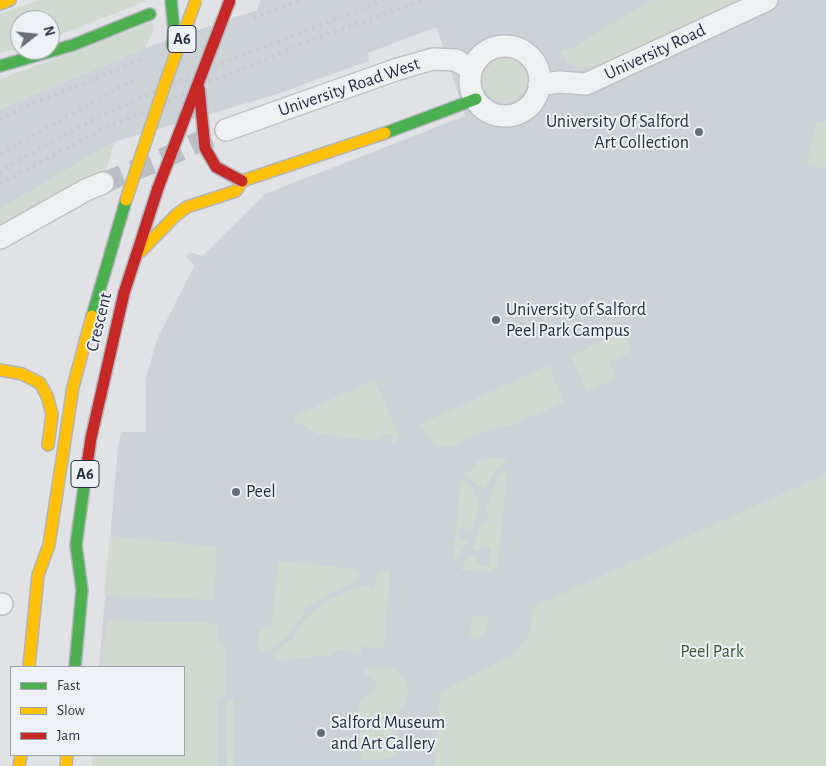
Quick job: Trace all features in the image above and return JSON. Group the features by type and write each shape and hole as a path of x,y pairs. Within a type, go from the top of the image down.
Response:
{"highway":[{"path":"0,4 10,0"},
{"path":"167,78 174,30 170,0"},
{"name":"Crescent","path":"29,666 38,575 48,545 74,387 87,334 126,200 167,78 196,0"},
{"name":"Crescent","path":"75,666 82,590 76,545 79,514 93,428 107,364 127,284 158,188 230,0"},
{"path":"0,66 73,45 150,14"},
{"path":"198,84 205,148 216,167 242,181"},
{"path":"135,257 176,215 187,207 236,191 242,181 368,139 476,99"},
{"path":"67,360 87,334"},
{"path":"0,370 22,374 40,383 48,396 52,414 47,457"},
{"path":"22,374 45,371"},
{"path":"46,489 52,513"}],"street":[{"name":"University Road","path":"540,85 559,82 586,84 767,0"},
{"path":"500,46 516,48 529,56 534,62 540,77 540,85 532,103 519,112 510,115 500,115 490,112 476,99 471,85 472,70 480,57 493,48 500,46"},
{"name":"University Road West","path":"226,130 384,74 433,59 456,60 472,70"},
{"path":"0,238 77,195 103,183"}],"shaded area":[{"name":"University of Salford Peel Park Campus","path":"261,0 826,0 826,766 92,766 93,756 185,756 185,666 99,666 118,447 121,432 146,432 146,378 157,339 195,266 186,257 190,252 202,256 265,194 465,116 437,28 434,28 368,53 369,61 271,96 114,142 0,209 0,109 145,48 257,10"}],"green space":[{"path":"40,0 146,0 60,35 60,10 11,10"},
{"path":"652,0 749,0 605,66 581,68 567,64 561,51 576,46"},
{"path":"10,10 10,51 0,53 0,14"},
{"path":"152,22 154,30 145,48 0,109 0,79 51,60 60,60 60,56"},
{"path":"505,56 518,60 524,66 528,79 524,92 518,98 505,102 492,98 486,92 482,79 486,66 492,60"},
{"path":"817,121 826,122 826,169 807,163"},
{"path":"114,142 106,171 0,228 0,209"},
{"path":"623,332 632,351 609,362 616,378 587,391 571,356"},
{"path":"549,365 564,402 508,427 497,427 460,442 453,447 437,447 419,425"},
{"path":"374,380 398,433 397,443 391,443 393,435 381,433 379,441 318,434 294,420 295,416"},
{"path":"492,457 506,459 505,463 497,468 484,490 463,473 470,472 477,462"},
{"path":"507,470 498,566 490,572 460,570 468,557 476,558 476,562 481,567 489,565 491,550 489,547 482,547 478,551 472,550 482,522 486,523 489,515 485,513 499,475"},
{"name":"Peel Park","path":"826,474 826,766 435,766 440,693 513,654 527,638 531,629 533,607"},
{"path":"461,477 473,489 480,505 472,530 461,527 458,538 468,541 453,565"},
{"path":"110,536 217,547 214,600 104,595"},
{"path":"278,561 355,569 358,575 354,582 329,594 313,605 309,603 303,609 305,612 286,638 268,650 263,651 258,649 259,635 263,628 272,627"},
{"path":"390,571 384,649 362,646 361,653 333,650 332,656 276,661 274,653 292,639 306,618 326,601 341,594 366,586 373,588 378,573"},
{"path":"473,616 489,617 487,630 477,640 470,635"},
{"path":"107,620 209,623 218,627 217,636 226,653 226,692 217,701 219,766 92,766 94,756 185,756 185,666 102,666"},
{"path":"386,668 395,670 401,675 407,682 408,690 407,702 399,709 396,756 389,759 361,761 359,701 365,701 365,696 372,694 377,684 371,675 364,674 364,669"},
{"path":"233,697 233,766 227,766 225,704"}],"tunnel":[{"path":"103,183 216,134"}],"railway":[{"path":"254,18 302,0"},
{"path":"0,173 12,164 90,121 181,80 383,0"},
{"path":"0,184 95,133 197,88 302,44 422,0"},
{"path":"0,120 27,106 141,60"},
{"path":"0,154 135,79"}],"traffic: fast":[{"path":"171,0 174,30 172,47"},
{"path":"0,66 73,45 150,14"},
{"path":"385,133 476,99"},
{"path":"92,316 126,200"},
{"path":"75,666 82,590 76,545 86,472"}],"traffic: slow":[{"path":"0,4 10,0"},
{"path":"126,200 167,78 196,0"},
{"path":"140,252 176,215 187,207 236,191 242,181 385,133"},
{"path":"29,666 38,575 49,545 73,387 92,316"},
{"path":"0,370 22,374 40,383 47,396 52,414 48,445"},
{"path":"19,766 21,756"},
{"path":"66,766 67,756"}],"traffic: jam":[{"path":"158,188 230,0"},
{"path":"199,88 205,148 216,167 242,181"},
{"path":"86,472 91,438 124,293 158,188"}],"place":[{"name":"University Of Salford Art Collection","path":"699,132"},
{"name":"University of Salford Peel Park Campus","path":"496,320"},
{"name":"Peel","path":"236,492"},
{"name":"Salford Museum and Art Gallery","path":"321,733"}]}
